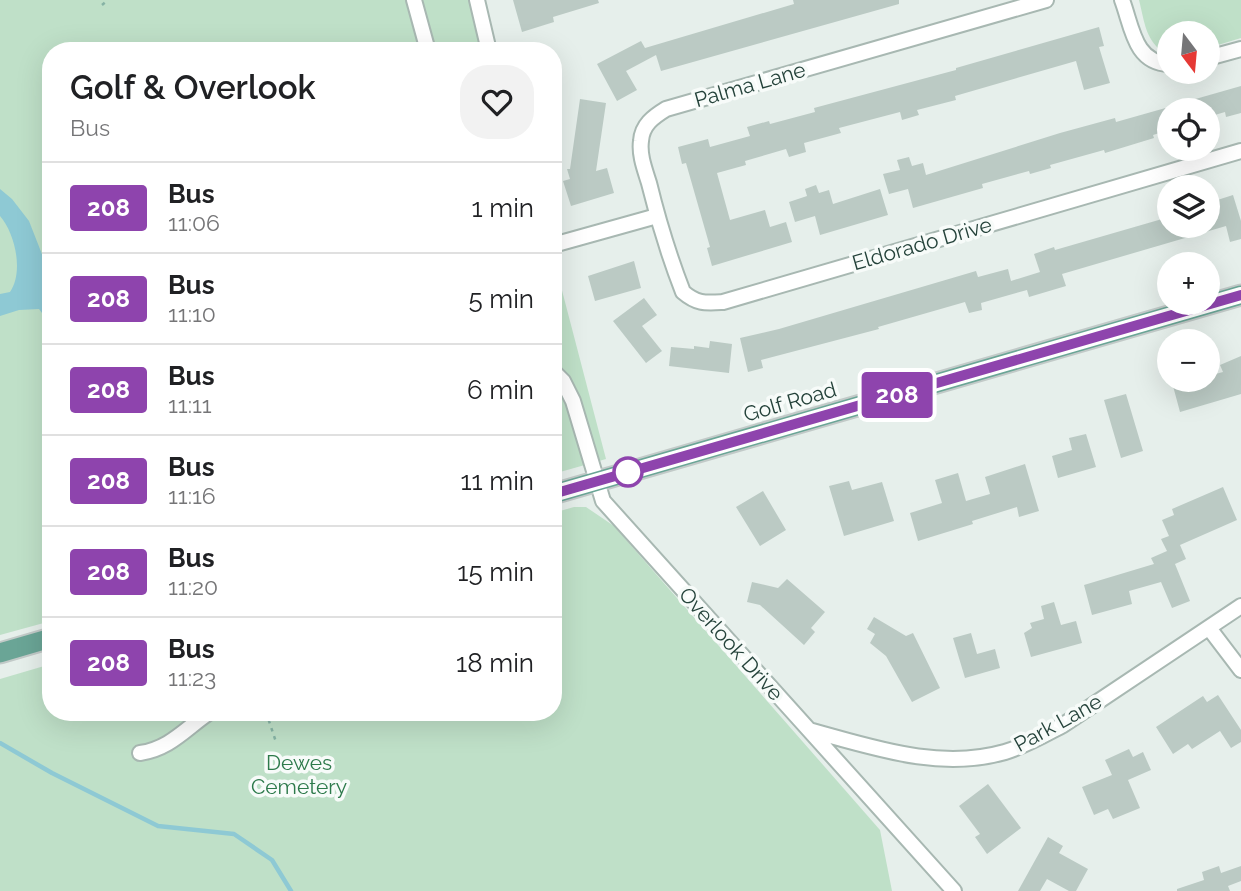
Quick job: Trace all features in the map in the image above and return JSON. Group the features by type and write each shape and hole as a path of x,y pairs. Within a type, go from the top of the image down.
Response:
{"main road":[{"name":"Golf Road","path":"562,491 1241,295"},
{"path":"0,653 42,641"}],"street":[{"path":"414,0 426,42"},
{"path":"477,0 487,42"},
{"name":"Palma Lane","path":"657,216 641,154 640,139 645,126 666,109 1046,0"},
{"path":"1122,0 1136,44 1147,57 1157,63"},
{"path":"1220,55 1241,49"},
{"name":"Eldorado Drive","path":"657,216 682,292 692,300 723,302 1241,151"},
{"path":"562,244 657,216"},
{"name":"Overlook Drive","path":"562,380 573,401 603,500 954,891"},
{"name":"Park Lane","path":"809,730 922,758 954,759 1004,752 1063,725 1241,606"},
{"path":"1209,628 1241,670"},
{"path":"140,753 153,751 177,739 199,721"}],"path":[{"path":"102,5 108,0"},
{"path":"269,721 276,742"}],"green space":[{"path":"0,0 469,0 480,42 42,42 42,623 0,635"},
{"path":"1139,0 1241,0 1241,38 1220,44 1220,21 1157,21 1157,47 1145,24"},
{"path":"562,290 606,459 562,471"},
{"name":"Dewes Cemetery","path":"586,507 614,526 880,830 892,891 0,891 0,679 42,667 42,721 562,721 562,510"}],"water":[{"path":"0,189 12,199 29,221 42,254 42,313 39,309 19,310 0,316 0,294 10,292 17,264 10,232 0,216"}],"building":[{"path":"513,0 598,0 599,3 553,17 554,22 522,32"},
{"path":"793,0 899,0 899,4 661,71 656,55 626,71 637,90 617,101 597,64 641,41 645,48 794,4"},
{"path":"1099,27 1104,46 1099,47 1110,83 1084,90 1076,61 955,96 956,100 917,110 919,115 902,120 900,112 839,128 841,133 804,143 806,152 789,157 786,149 745,161 746,165 717,173 730,220 765,210 770,227 786,222 792,242 712,266 707,248 710,247 686,163 682,164 678,147 708,139 710,147 750,136 747,127 815,112 814,108 956,70"},
{"path":"1241,86 1241,113 1226,117 1225,112 1220,113 1220,98 1199,98"},
{"path":"580,99 606,103 596,171 607,168 614,193 571,206 563,181 570,179 567,169 570,169"},
{"path":"1157,110 1157,134 1153,135 1154,138 1105,153 1104,150 1050,165 1051,168 1030,174 1029,171 982,184 983,188 913,208 908,189 889,194 883,174 900,170 897,160 909,157 912,166 923,163 926,175 1060,133 1115,118 1116,122"},
{"path":"816,185 819,193 829,190 833,204 880,189 888,215 820,235 815,216 795,222 789,202 807,196 805,189"},
{"path":"1233,195 1241,221 1241,239 1230,242 1226,226 1220,228 1220,199"},
{"path":"1157,220 1157,238 1185,238 1062,274 1066,286 1029,297 1027,290 981,303 982,310 969,313 965,302 878,327 879,329 761,360 763,368 748,372 740,338 976,271 978,277 1008,269 1011,281 1040,272 1034,254 1054,247 1055,250"},
{"path":"634,261 641,288 595,301 588,276"},
{"path":"644,298 657,315 642,326 662,351 646,363 613,321"},
{"path":"710,341 732,344 729,373 669,366 671,347 709,348"},
{"path":"1241,356 1241,394 1180,412 1175,392 1220,392 1220,373 1223,372 1220,365"},
{"path":"1126,394 1143,451 1121,458 1104,400"},
{"path":"1086,434 1096,467 1058,478 1052,456 1072,450 1069,438"},
{"path":"1025,464 1039,511 1019,517 1017,507 918,541 910,513 942,503 935,480 958,473 966,501 990,494 985,477"},
{"path":"849,481 852,490 882,482 894,521 844,536 829,486"},
{"path":"1223,487 1237,520 1180,545 1186,559 1175,564 1190,601 1172,608 1161,582 1129,591 1132,604 1092,615 1084,585 1154,564 1151,558 1167,551 1161,539 1169,536 1162,520 1174,515 1172,509"},
{"path":"763,491 786,530 760,546 736,507"},
{"path":"787,579 825,612 811,628 815,632 804,645 760,605 747,602 752,582 778,588"},
{"path":"1054,602 1061,625 1076,621 1082,643 1031,657 1024,633 1032,628 1030,623 1044,619 1041,606"},
{"path":"874,617 906,636 913,633 940,688 912,702 886,656 870,643 875,634 867,629"},
{"path":"971,633 977,654 995,649 1000,668 965,678 953,638"},
{"path":"1218,695 1241,730 1241,742 1231,748 1220,731 1192,749 1188,744 1173,754 1156,727 1203,696 1207,702"},
{"path":"1129,749 1133,757 1143,752 1151,770 1128,780 1140,808 1113,819 1108,809 1094,815 1082,787 1112,775 1105,760"},
{"path":"988,784 1021,828 987,854 975,837 980,834 959,806"},
{"path":"1048,837 1063,846 1059,853 1088,869 1076,891 1069,891 1047,879 1040,891 1018,891"},
{"path":"1219,866 1221,873 1241,866 1241,881 1228,886 1230,891 1177,891 1204,880 1202,872"}],"waterway":[{"path":"0,743 52,773 158,826 234,834 272,860 291,891"}],"bus line":[{"name":"208","path":"562,491 1241,295"}]}
